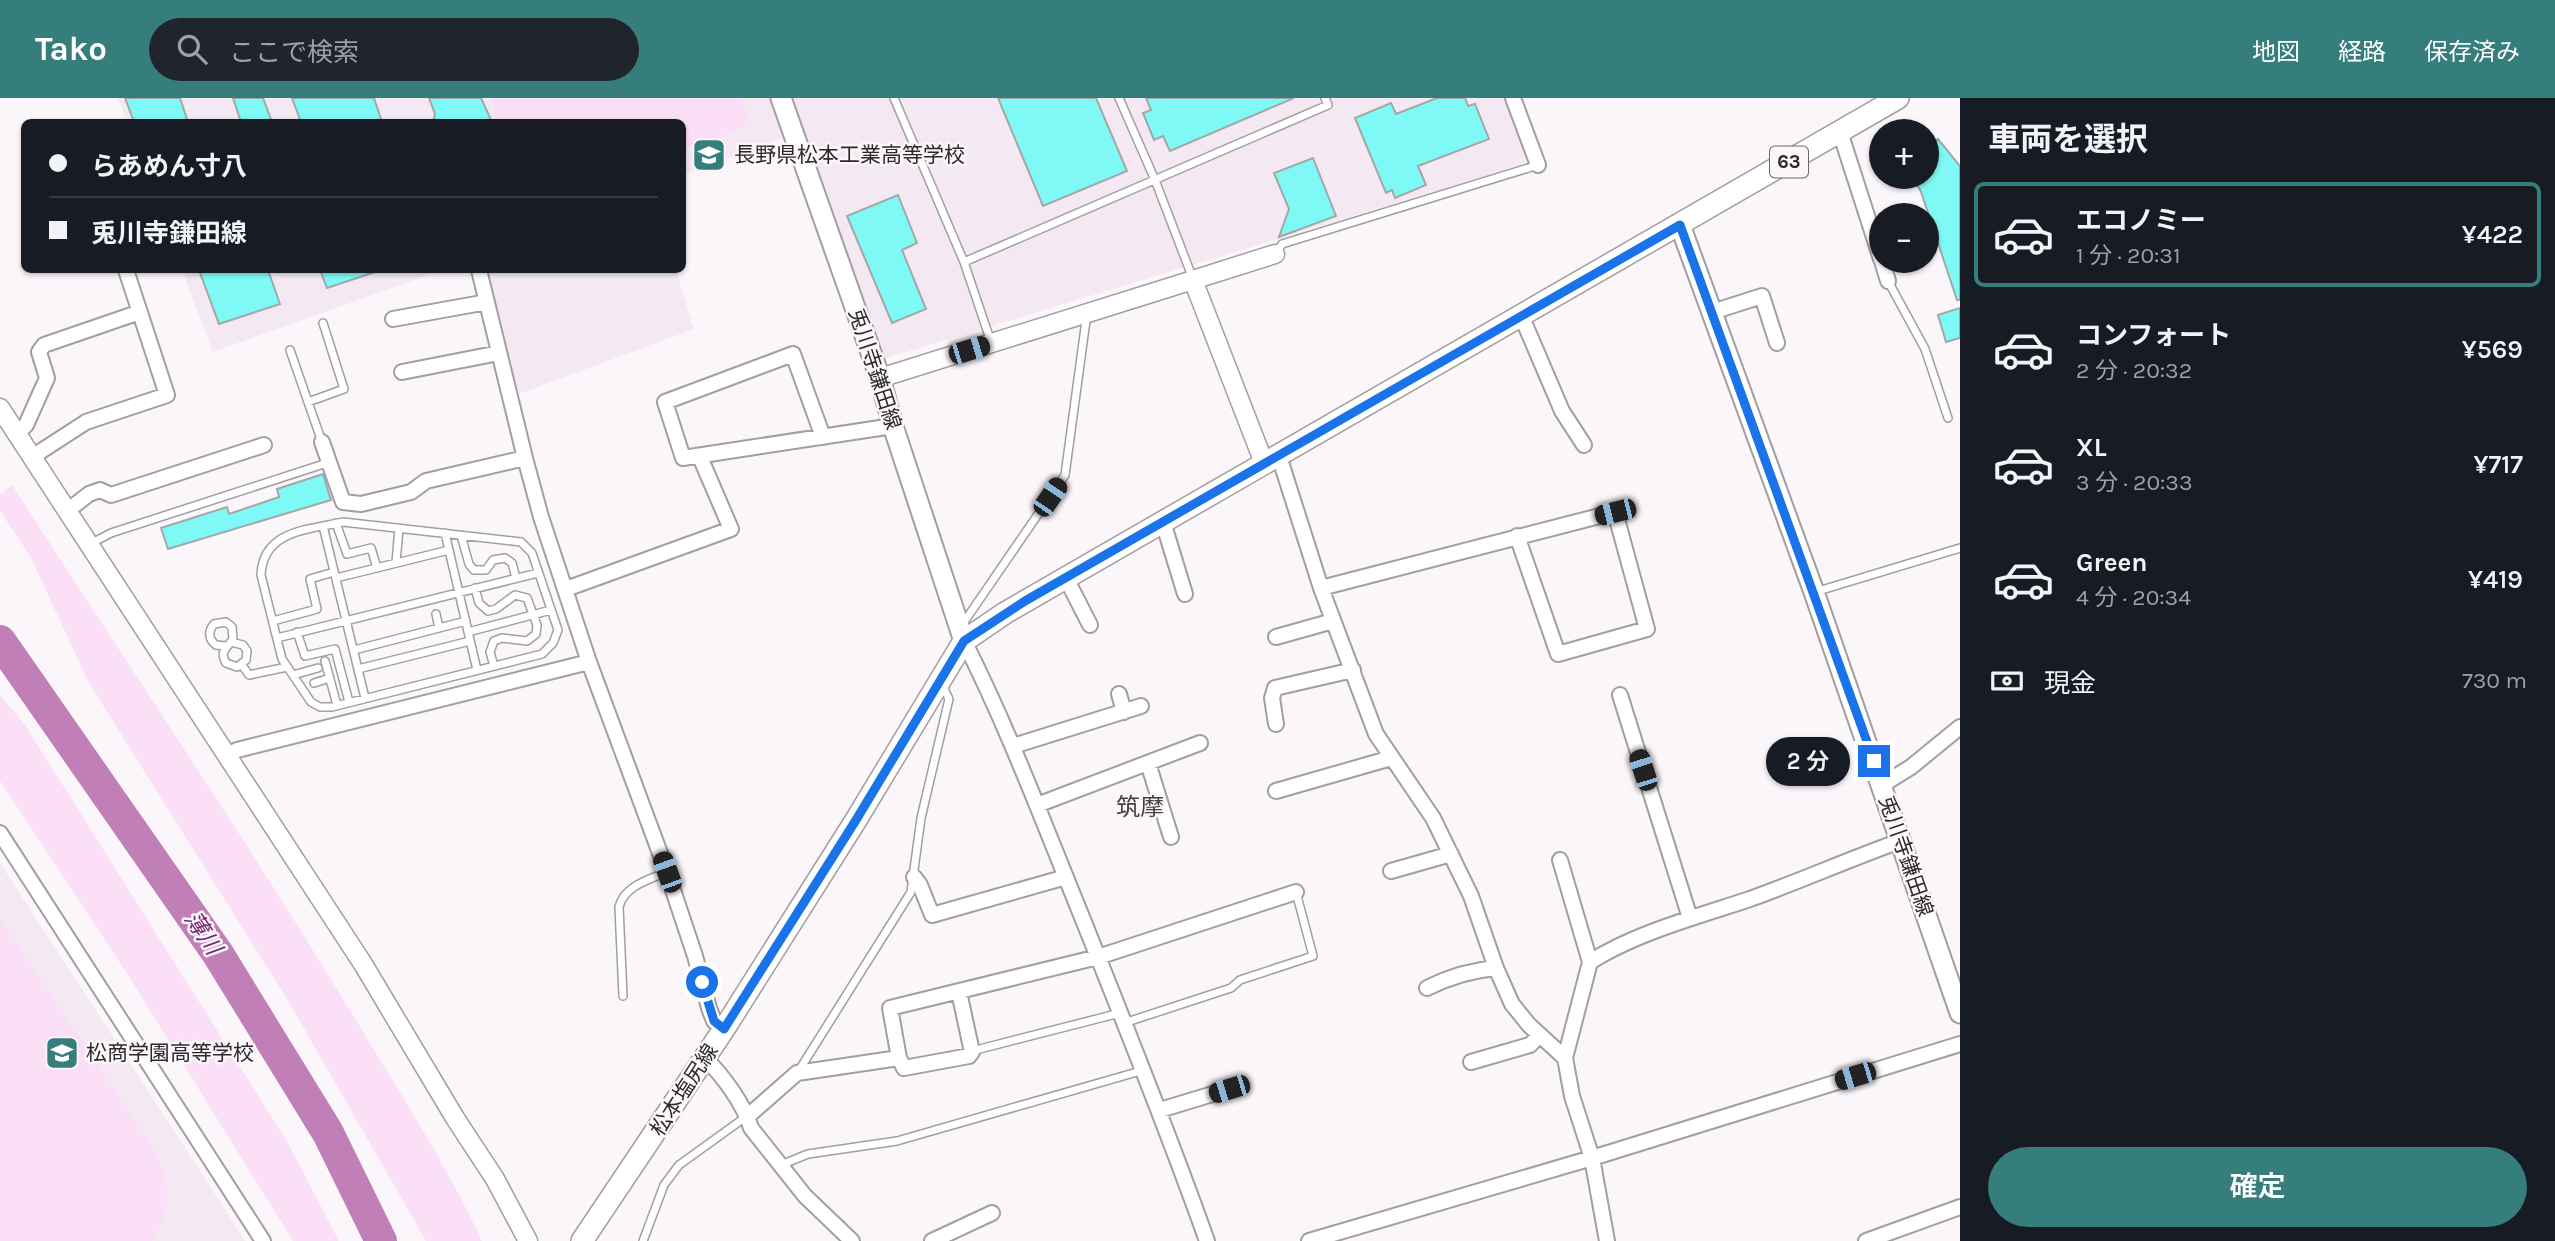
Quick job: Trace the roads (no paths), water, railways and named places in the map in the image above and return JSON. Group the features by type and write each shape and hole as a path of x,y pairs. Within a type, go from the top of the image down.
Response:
{"main road":[{"name":"兎川寺鎌田線","path":"781,98 880,377 893,426 962,635"},
{"name":"松本塩尻線","path":"583,1241 724,1029 940,681 962,635 1005,613 1898,98"},
{"name":"兎川寺鎌田線","path":"1680,225 1814,592 1960,1013"}],"street":[{"path":"1513,98 1538,165"},
{"path":"1840,132 1869,220"},
{"path":"880,377 1275,254"},
{"path":"32,457 86,422 167,395 127,273"},
{"path":"480,273 541,517 589,662 667,872 709,1008 714,1021 724,1029"},
{"path":"1886,273 1888,281"},
{"path":"1194,280 1271,459 1376,734 1433,818 1471,895 1496,968 1512,1004 1565,1058"},
{"path":"1712,312 1762,296 1777,343"},
{"path":"393,319 487,302"},
{"path":"17,434 26,425 47,378 40,352 44,345 140,312"},
{"path":"1521,316 1562,411 1584,445"},
{"path":"402,372 499,353"},
{"path":"822,437 793,354 665,402 683,458 700,457 893,426"},
{"path":"0,408 363,964 455,1118 495,1179 528,1241"},
{"path":"322,442 343,502 361,504 411,492 426,481 525,458"},
{"path":"68,512 89,494 100,490 111,495 264,445"},
{"path":"566,589 731,529 700,457"},
{"path":"1321,588 1517,536 1615,512 1647,629 1558,654 1517,536"},
{"path":"1163,522 1185,594"},
{"path":"1066,578 1090,625"},
{"path":"1276,637 1333,621"},
{"path":"962,635 1037,805 1160,1110 1207,1241"},
{"path":"227,756 237,750 589,662"},
{"path":"1276,724 1272,698 1275,688 1353,670"},
{"path":"1119,694 1124,712"},
{"path":"1620,695 1690,918"},
{"path":"1013,746 1141,706"},
{"path":"1882,785 1911,767 1960,727"},
{"path":"1037,805 1200,743"},
{"path":"1276,791 1391,758"},
{"path":"1148,763 1171,837"},
{"path":"1149,825 1165,820"},
{"path":"0,833 263,1241"},
{"path":"1590,962 1605,952 1690,918 1752,898 1900,841"},
{"path":"1391,871 1451,854"},
{"path":"1560,860 1590,962 1565,1058 1572,1096 1592,1158 1607,1241"},
{"path":"914,877 932,915 1066,877"},
{"path":"959,992 972,1052 969,1056 904,1068 899,1058 890,1008 1098,957 1296,892"},
{"path":"1427,988 1444,980 1482,969 1496,968"},
{"path":"1471,1062 1530,1045 1540,1035"},
{"path":"1309,1241 1592,1158 1960,1044"},
{"path":"705,1058 748,1116 751,1128 780,1165 805,1196 852,1241"},
{"path":"748,1116 797,1073 899,1058"},
{"path":"1160,1110 1229,1089"},
{"path":"1867,1241 1960,1207"},
{"path":"932,1241 992,1213"}],"lane":[{"path":"894,98 964,262 992,343"},
{"path":"1119,98 1194,280"},
{"path":"964,262 1328,106 1325,98"},
{"path":"1275,254 1282,244 1538,165"},
{"path":"1888,281 1925,349 1948,418"},
{"path":"962,635 1065,475 1087,313"},
{"path":"308,402 344,389 323,323"},
{"path":"290,350 322,442"},
{"path":"89,545 111,533 331,462"},
{"path":"336,523 347,554 371,548 377,568"},
{"path":"336,523 521,542 532,553 558,630 553,643 542,654 320,707 311,702 282,659 261,575 262,562 269,546 282,537 336,523"},
{"path":"323,526 365,698"},
{"path":"396,563 399,528"},
{"path":"445,533 477,670"},
{"path":"461,534 471,567 486,570 494,560 505,558 512,563 516,578"},
{"path":"1814,592 1960,548"},
{"path":"273,621 317,609 310,579 377,568 449,550"},
{"path":"277,638 538,573"},
{"path":"475,588 479,603 485,609 496,609 507,599 519,595 529,601 534,615 537,629 531,639 502,638 491,644 494,666"},
{"path":"468,632 551,610"},
{"path":"436,614 439,628"},
{"path":"228,644 216,645 210,639 209,631 213,621 226,622 232,627 234,635 228,644 222,656 226,663 233,667 242,665 247,656 246,648 239,643 228,644"},
{"path":"354,650 466,621"},
{"path":"298,632 305,656 335,649 349,702"},
{"path":"358,669 470,641"},
{"path":"325,661 337,705"},
{"path":"242,665 249,675 287,667"},
{"path":"293,675 318,668"},
{"path":"314,683 330,678"},
{"path":"797,1073 911,892 921,818 949,699 940,681"},
{"path":"622,996 621,899 640,883 667,872"},
{"path":"972,1052 1122,1018 1231,988 1240,980 1313,956 1296,892"},
{"path":"780,1165 808,1154 897,1141 1144,1070"},
{"path":"643,1241 664,1185 679,1165 748,1116"}],"waterway":[{"name":"薄川","path":"0,641 218,954 328,1133 381,1241"}],"place":[{"name":"長野県松本工業高等学校","path":"709,155"},
{"name":"松商学園高等学校","path":"62,1053"}],"district":[{"name":"筑摩","path":"1140,807"}]}
